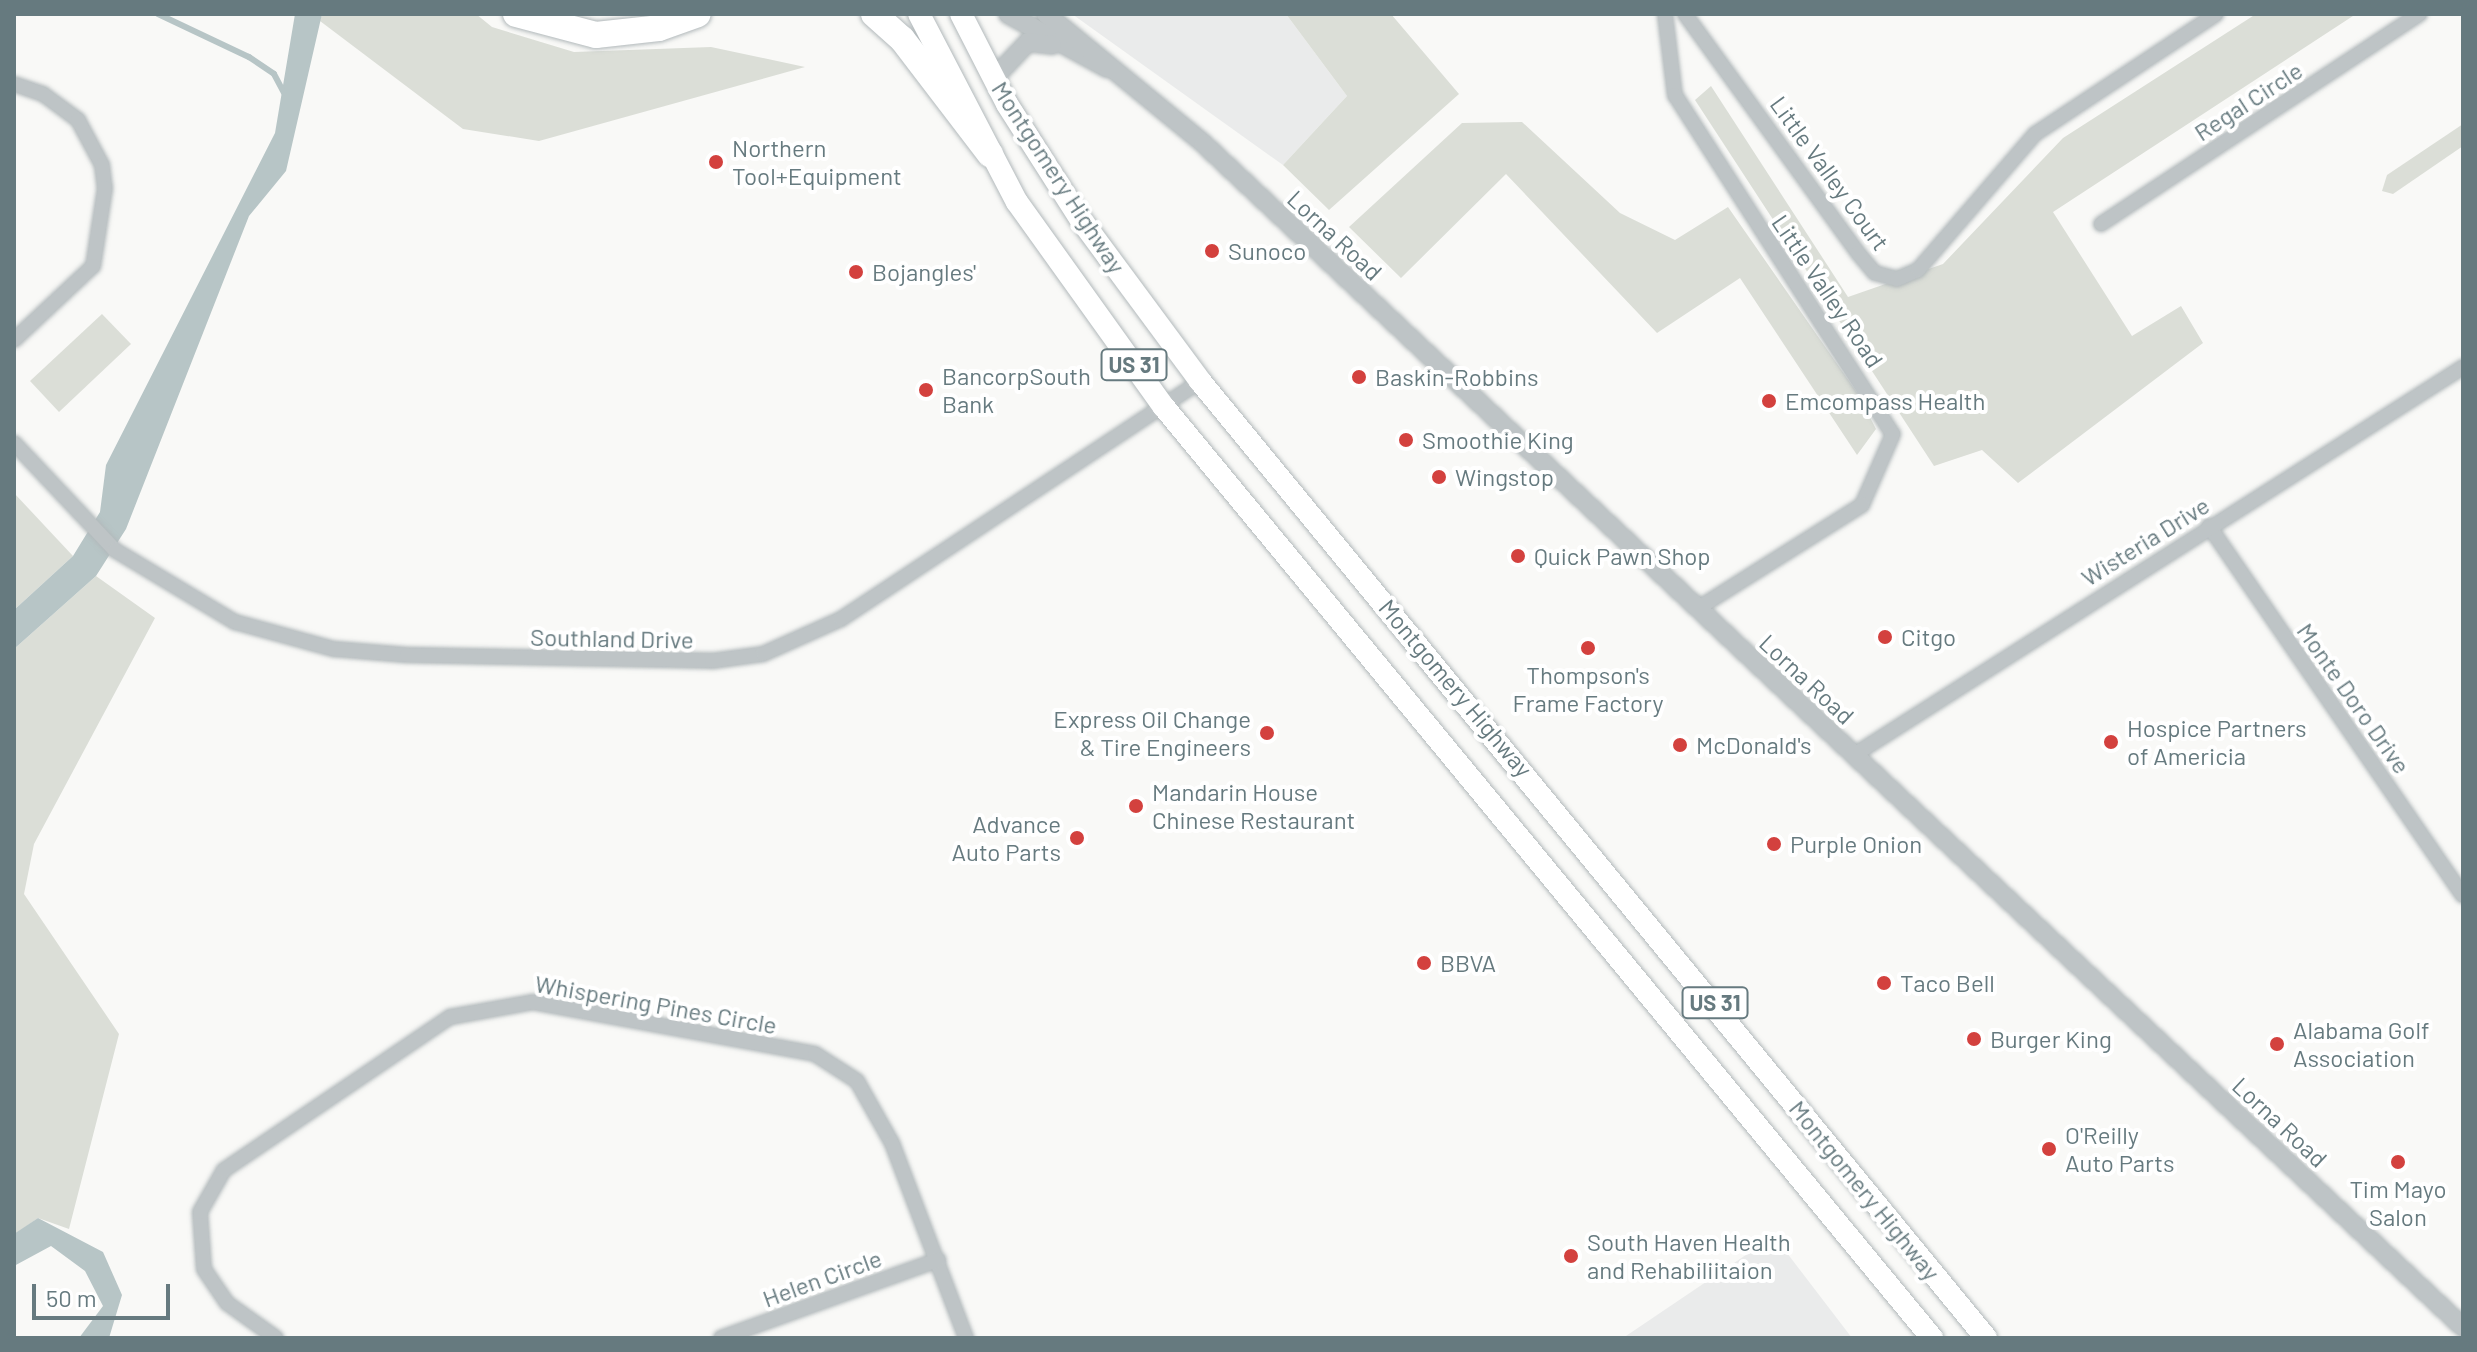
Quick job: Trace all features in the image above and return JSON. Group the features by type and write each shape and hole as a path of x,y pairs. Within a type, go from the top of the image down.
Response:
{"highway":[{"path":"516,14 596,35 659,28 698,14"},
{"path":"874,14 902,39 990,154"}],"main road":[{"name":"Montgomery Highway","path":"919,14 990,154 1164,407 1932,1338"},
{"name":"Montgomery Highway","path":"961,14 995,77 1093,238 1200,381 1986,1338"}],"street":[{"name":"Lorna Road","path":"1008,14 1057,45 1114,71"},
{"name":"Lorna Road","path":"1046,14 1093,45 1114,71 1204,144 2463,1327"},
{"name":"Little Valley Road","path":"1665,14 1675,95 1893,434 1862,505 1697,609"},
{"name":"Little Valley Court","path":"1685,14 1858,253 1875,273 1897,279 1918,270 2035,134 2216,14"},
{"name":"Regal Circle","path":"2101,224 2420,14"},
{"path":"995,77 1028,42 1057,45"},
{"path":"14,84 43,94 78,120 102,165 105,188 93,266 14,340"},
{"name":"Wisteria Drive","path":"1854,755 2209,526 2461,374"},
{"name":"Southland Drive","path":"14,443 115,550 235,622 334,649 712,661 763,654 841,619 1200,381"},
{"name":"Monte Doro Drive","path":"2209,526 2463,895"},
{"name":"Whispering Pines Circle","path":"276,1338 227,1303 204,1269 200,1212 224,1170 450,1017 494,1004 533,1002 815,1054 857,1081 892,1143 966,1338"},
{"name":"Helen Circle","path":"721,1338 938,1260"}],"shaded area":[{"path":"295,14 322,14 286,171 249,216 126,529 96,576 14,649 14,610 73,556 100,512 106,465 275,133"},
{"path":"322,14 476,14 492,27 574,52 711,47 805,67 539,141 463,129 320,21"},
{"path":"1072,14 1286,14 1347,96 1283,165"},
{"path":"1286,14 1391,14 1459,94 1329,210 1283,165 1347,96"},
{"path":"2256,14 2356,14 2053,212 2132,336 2181,306 2203,343 2018,483 1982,450 1934,466 1695,100 1711,86 1848,297 1943,264 2063,138"},
{"path":"1522,122 1620,213 1675,240 1728,207 1858,394 1876,429 1857,455 1740,278 1657,333 1506,174 1401,278 1349,227 1462,123"},
{"path":"2463,124 2463,146 2393,194 2382,191 2387,175"},
{"path":"102,314 131,344 59,412 30,381"},
{"path":"14,493 73,556 14,610"},
{"path":"96,576 155,618 34,844 24,894 119,1034 69,1229 38,1218 14,1235 14,649"},
{"path":"38,1218 103,1252 122,1295 109,1338 79,1338 103,1306 85,1271 51,1246 14,1266 14,1234"},
{"path":"1774,1236 1852,1338 1623,1338"}],"waterway":[{"path":"158,14 249,57 274,74 284,93"}],"place":[{"name":"Northern Tool+Equipment","path":"716,162"},
{"name":"Sunoco","path":"1212,251"},
{"name":"Bojangles'","path":"856,272"},
{"name":"Baskin-Robbins","path":"1359,377"},
{"name":"BancorpSouth Bank","path":"926,390"},
{"name":"Emcompass Health","path":"1769,401"},
{"name":"Smoothie King","path":"1406,440"},
{"name":"Wingstop","path":"1439,477"},
{"name":"Quick Pawn Shop","path":"1518,556"},
{"name":"Citgo","path":"1885,637"},
{"name":"Thompson's Frame Factory","path":"1588,648"},
{"name":"Express Oil Change & Tire Engineers","path":"1267,733"},
{"name":"Hospice Partners of Americia","path":"2111,742"},
{"name":"McDonald's","path":"1680,745"},
{"name":"Mandarin House Chinese Restaurant","path":"1136,806"},
{"name":"Advance Auto Parts","path":"1077,838"},
{"name":"Purple Onion","path":"1774,844"},
{"name":"BBVA","path":"1424,963"},
{"name":"Taco Bell","path":"1884,983"},
{"name":"Burger King","path":"1974,1039"},
{"name":"Alabama Golf Association","path":"2277,1044"},
{"name":"O'Reilly Auto Parts","path":"2049,1149"},
{"name":"Tim Mayo Salon","path":"2398,1162"},
{"name":"South Haven Health and Rehabiliitaion","path":"1571,1256"}]}
